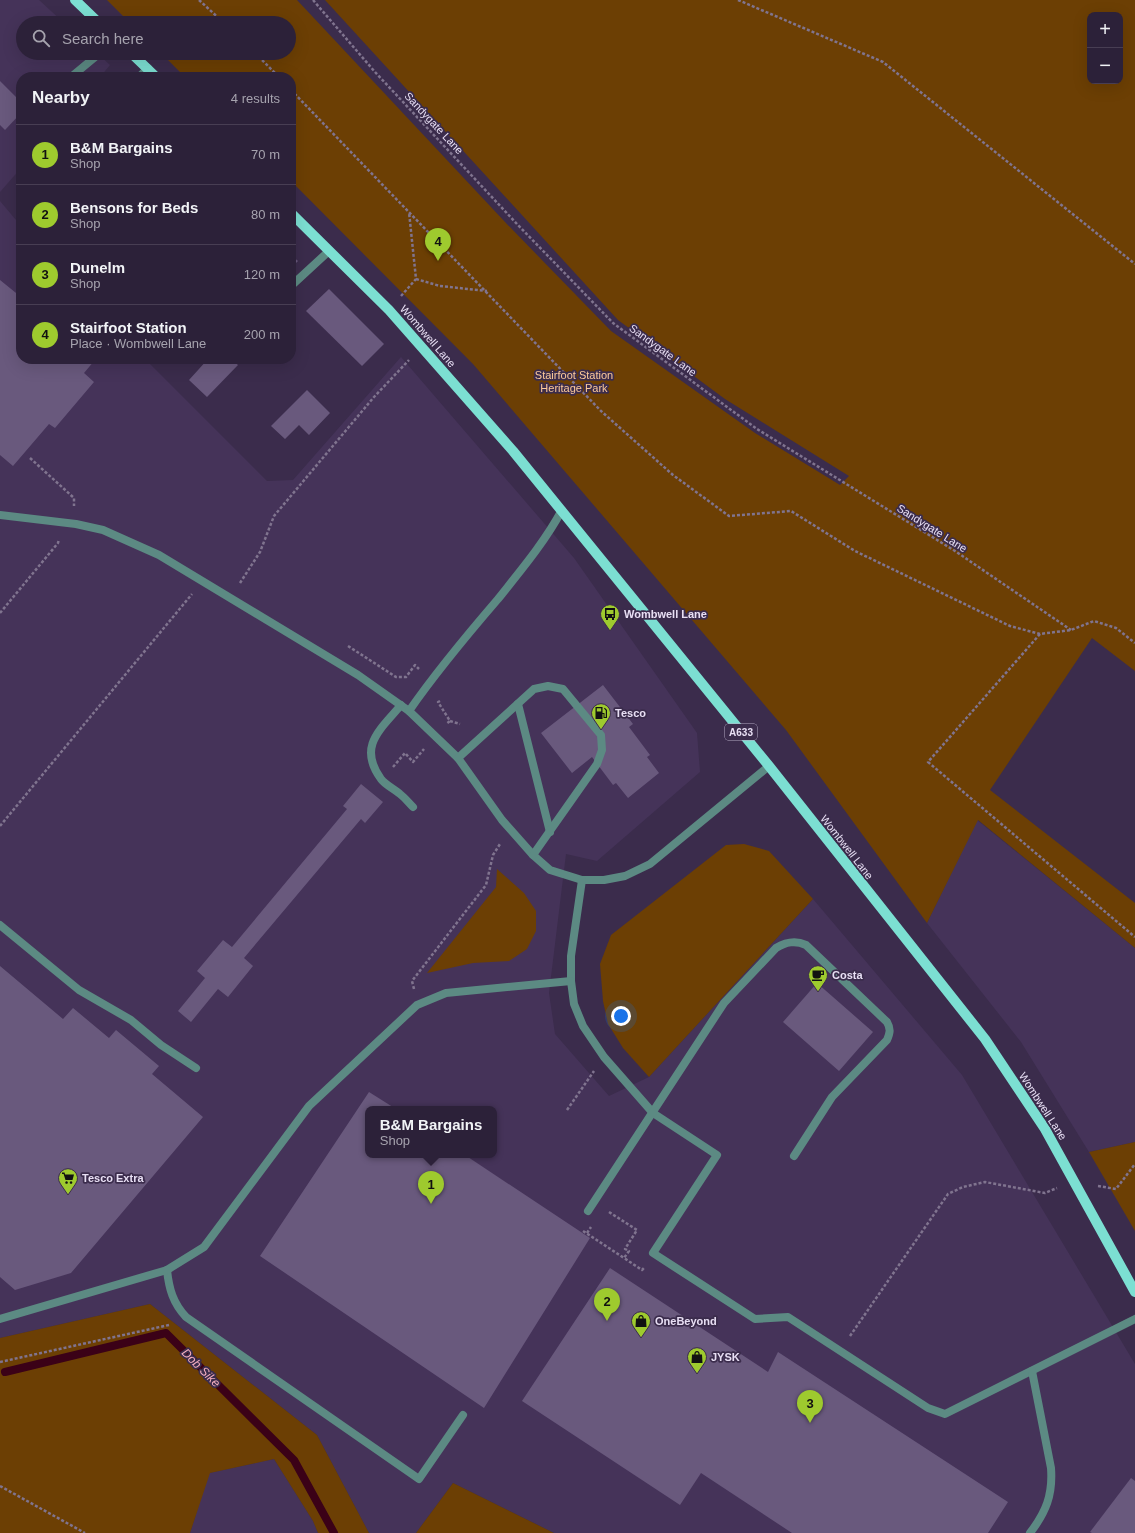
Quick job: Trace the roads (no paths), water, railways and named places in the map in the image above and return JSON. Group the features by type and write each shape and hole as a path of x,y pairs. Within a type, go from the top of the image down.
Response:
{"main road":[{"path":"75,0 92,16"},
{"path":"139,60 152,72"},
{"name":"Wombwell Lane","path":"296,218 389,310 562,510 769,766 985,1039 1045,1129 1135,1292"}],"lane":[{"path":"77,72 92,60"},
{"path":"144,72 148,68"},
{"path":"296,281 329,251"},
{"path":"409,711 431,679 530,560 550,532 562,510"},
{"path":"0,515 76,524 103,530 159,555 346,668 402,705 458,758 510,829 533,855 550,870 582,880 604,880 625,876 650,864 769,766"},
{"path":"458,758 534,689 548,686 563,689 601,735 602,750 597,764 533,855"},
{"path":"518,704 550,832"},
{"path":"402,705 372,741 370,752 373,763 381,780 401,794 413,807"},
{"path":"582,880 571,956 571,981 574,1004 583,1026 604,1057 653,1113 717,1155 653,1253 755,1319 788,1317 928,1408 946,1414 1135,1320"},
{"path":"0,925 79,990 131,1020 161,1045 196,1068"},
{"path":"588,1211 724,1003 776,948 783,944 799,942 806,945 887,1022 890,1027 890,1033 887,1040 832,1097 794,1156"},
{"path":"0,1319 167,1270 204,1247 309,1106 417,1005 446,993 571,981"},
{"path":"167,1270 169,1292 179,1310 192,1321 419,1479 463,1415"},
{"path":"1030,1533 1042,1518 1050,1499 1052,1483 1051,1468 1032,1371"}],"waterway":[{"name":"Dob Sike","path":"5,1372 166,1333 294,1460 334,1533"}],"place":[{"name":"Stairfoot Station","path":"438,261"},
{"name":"Wombwell Lane","path":"610,631"},
{"name":"Tesco","path":"601,730"},
{"name":"Costa","path":"818,992"},
{"name":"Tesco Extra","path":"68,1195"},
{"name":"B&M Bargains","path":"431,1204"},
{"name":"Bensons for Beds","path":"607,1321"},
{"name":"OneBeyond","path":"641,1338"},
{"name":"JYSK","path":"697,1374"},
{"name":"Dunelm","path":"810,1423"}],"park label":[{"name":"Stairfoot Station Heritage Park","path":"574,381"}]}
